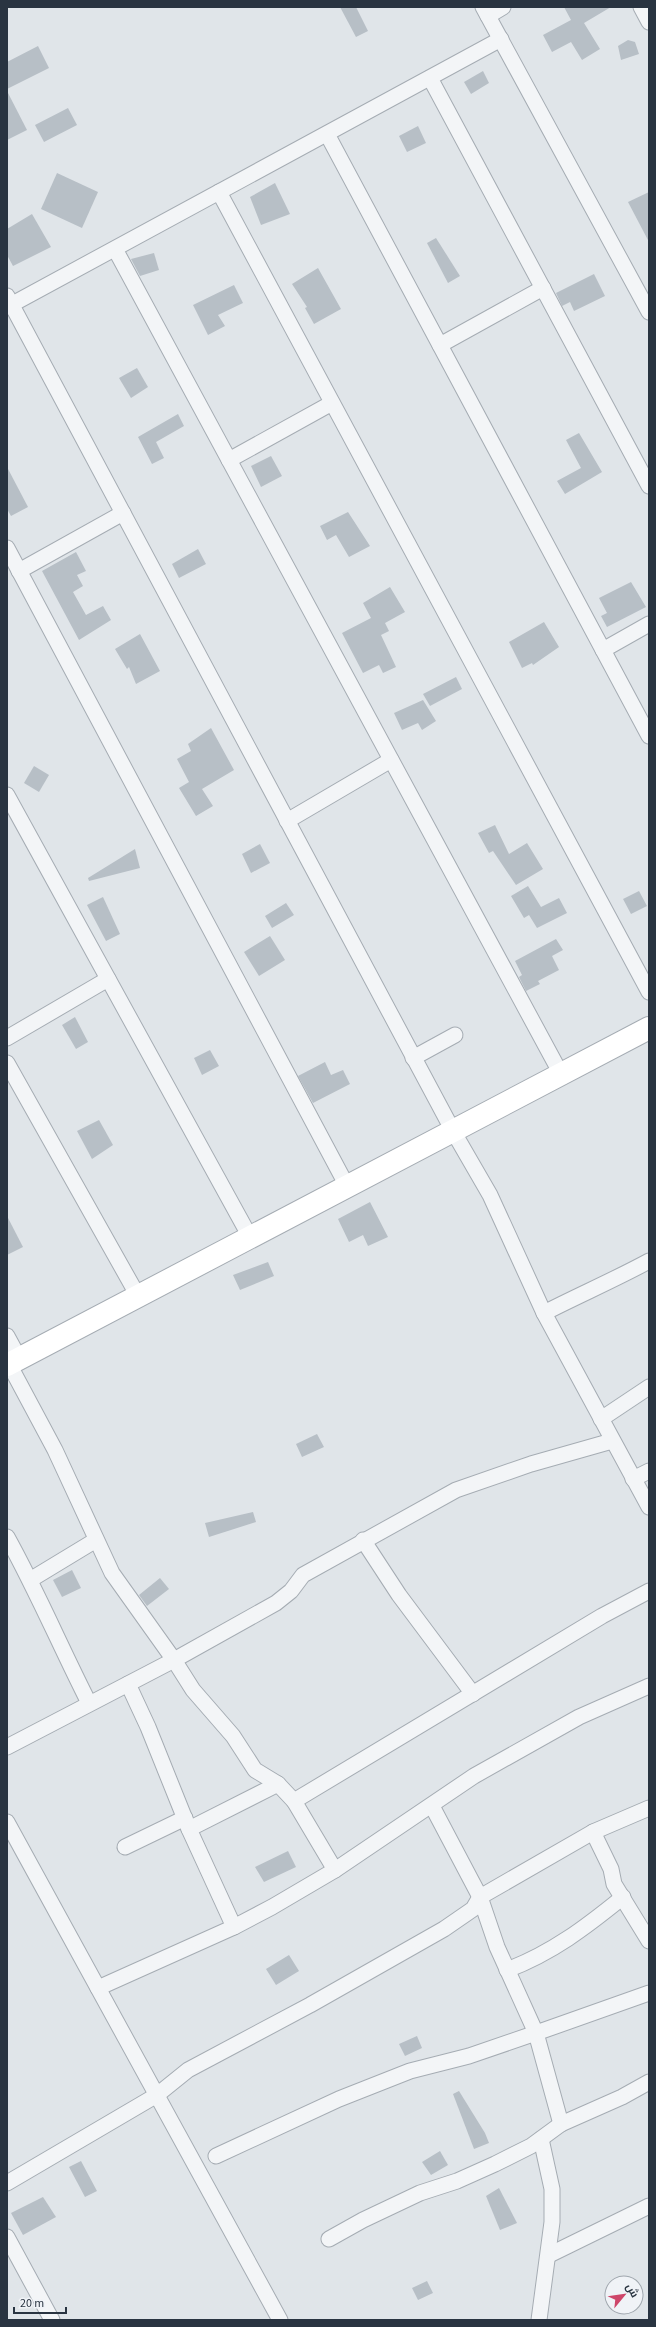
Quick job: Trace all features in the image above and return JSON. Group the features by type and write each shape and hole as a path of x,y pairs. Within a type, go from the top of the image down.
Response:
{"street":[{"path":"503,7 486,11 649,312"},
{"path":"641,7 649,22"},
{"path":"501,39 115,249 9,303 123,513 413,1058 490,1195 544,1313 612,1442 649,1507"},
{"path":"430,78 649,486"},
{"path":"328,134 649,736"},
{"path":"219,192 649,992"},
{"path":"115,249 561,1074"},
{"path":"440,345 543,288"},
{"path":"229,460 332,402"},
{"path":"19,571 123,513"},
{"path":"7,548 347,1186"},
{"path":"603,650 649,624"},
{"path":"287,821 391,760"},
{"path":"7,795 250,1237"},
{"path":"7,1038 108,979"},
{"path":"12,1362 649,1028"},
{"path":"413,1058 455,1035"},
{"path":"7,1063 138,1296"},
{"path":"544,1313 591,1289 608,1284 649,1261"},
{"path":"7,1336 12,1362 112,1573 174,1660 193,1690 233,1736 256,1770 278,1784 294,1801 335,1870"},
{"path":"601,1419 649,1387"},
{"path":"7,1747 174,1660 276,1603 291,1591 302,1575 363,1540 463,1488 531,1464 612,1442"},
{"path":"633,1479 649,1471"},
{"path":"7,1537 30,1580 58,1643 89,1703"},
{"path":"30,1580 96,1540"},
{"path":"363,1540 399,1595 473,1694"},
{"path":"294,1801 602,1616 649,1591"},
{"path":"128,1684 148,1727 187,1823 234,1927"},
{"path":"98,1988 234,1927 335,1870 432,1806 474,1776 579,1717 649,1686"},
{"path":"125,1847 187,1823 278,1784"},
{"path":"432,1806 480,1897 507,1970 536,2033 561,2124"},
{"path":"7,2183 157,2096 188,2070 444,1929 473,1910 480,1897 593,1832 649,1808"},
{"path":"7,1822 280,2320"},
{"path":"593,1832 611,1869 614,1884 649,1941"},
{"path":"507,1970 549,1952 568,1940 623,1897"},
{"path":"216,2156 339,2099 410,2071 469,2056 649,1994"},
{"path":"329,2239 363,2220 420,2193 457,2182 495,2164 541,2139 561,2124 622,2097 649,2082"},
{"path":"539,2320 549,2255 552,2222 552,2189 541,2139"},
{"path":"549,2255 649,2206"},
{"path":"7,2237 52,2320"}],"building":[{"path":"340,7 356,7 368,31 356,37"},
{"path":"564,7 611,7 584,23 600,49 582,60 571,42 552,52 543,35 571,20"},
{"path":"628,40 635,42 639,54 621,60 618,46"},
{"path":"38,46 49,68 7,89 7,62"},
{"path":"483,71 489,83 471,94 464,82"},
{"path":"7,91 27,130 7,140"},
{"path":"68,108 77,125 44,142 35,125"},
{"path":"418,126 426,143 407,152 399,136"},
{"path":"57,173 98,192 82,228 41,209"},
{"path":"275,183 290,214 261,225 250,197"},
{"path":"649,192 649,242 628,202"},
{"path":"32,214 51,247 13,266 7,255 7,229"},
{"path":"436,238 460,276 448,283 427,243"},
{"path":"154,253 159,270 140,276 131,259"},
{"path":"318,268 341,309 314,324 305,308 307,307 292,284"},
{"path":"594,274 605,296 574,311 570,302 562,306 556,293"},
{"path":"234,285 243,303 218,315 225,326 208,335 193,305"},
{"path":"137,368 148,387 131,398 119,378"},
{"path":"178,414 184,426 156,442 164,458 152,464 138,437"},
{"path":"579,433 602,472 565,494 557,481 581,468 566,440"},
{"path":"271,456 282,476 261,487 251,466"},
{"path":"7,467 28,507 11,516 7,509"},
{"path":"348,512 370,546 349,557 336,535 327,540 320,526"},
{"path":"198,549 206,564 179,578 172,564"},
{"path":"76,552 86,571 77,575 83,586 73,592 86,615 103,606 111,620 79,640 42,571"},
{"path":"631,582 646,607 607,627 601,616 607,613 599,598"},
{"path":"390,587 405,612 385,623 389,631 381,635 396,667 383,673 379,665 363,673 342,633 371,618 363,603"},
{"path":"544,622 559,647 533,665 532,663 522,668 509,642"},
{"path":"140,634 160,671 136,684 129,667 127,669 115,649"},
{"path":"456,677 462,689 430,706 423,694"},
{"path":"423,700 436,721 422,730 418,723 402,730 394,713"},
{"path":"211,728 234,770 202,789 213,806 196,816 179,788 189,782 177,759 191,751 188,744"},
{"path":"34,766 49,775 39,792 24,783"},
{"path":"495,825 509,854 527,843 543,869 516,885 493,851 489,853 478,833"},
{"path":"260,844 270,863 251,873 242,854"},
{"path":"135,849 140,868 89,881 88,878"},
{"path":"528,886 541,907 559,898 567,913 537,928 529,915 524,918 511,896"},
{"path":"639,891 647,906 631,914 623,899"},
{"path":"103,897 120,934 106,941 87,905"},
{"path":"286,903 294,915 272,928 265,916"},
{"path":"270,936 285,960 259,976 244,952"},
{"path":"556,939 563,950 552,956 559,970 538,981 540,984 526,991 519,977 522,975 515,961"},
{"path":"75,1017 88,1042 76,1049 62,1025"},
{"path":"210,1050 219,1066 202,1075 194,1058"},
{"path":"325,1062 331,1075 343,1070 350,1084 313,1103 298,1076"},
{"path":"99,1120 113,1145 92,1159 77,1131"},
{"path":"370,1202 388,1237 368,1246 363,1235 349,1242 338,1219"},
{"path":"7,1216 23,1247 7,1255"},
{"path":"268,1262 274,1276 240,1290 233,1275"},
{"path":"317,1434 324,1447 302,1457 296,1444"},
{"path":"253,1512 256,1522 209,1537 205,1523"},
{"path":"72,1570 81,1588 62,1597 53,1580"},
{"path":"160,1578 169,1589 147,1606 139,1595"},
{"path":"288,1851 296,1867 264,1882 255,1867"},
{"path":"289,1955 299,1971 276,1985 266,1969"},
{"path":"417,2036 422,2048 405,2056 399,2044"},
{"path":"459,2091 485,2133 489,2143 474,2149 453,2094"},
{"path":"440,2151 448,2165 431,2175 422,2162"},
{"path":"81,2161 97,2191 85,2197 69,2167"},
{"path":"499,2188 517,2223 500,2230 486,2196"},
{"path":"43,2197 56,2217 23,2235 11,2213"},
{"path":"427,2281 433,2293 418,2300 412,2288"}]}
